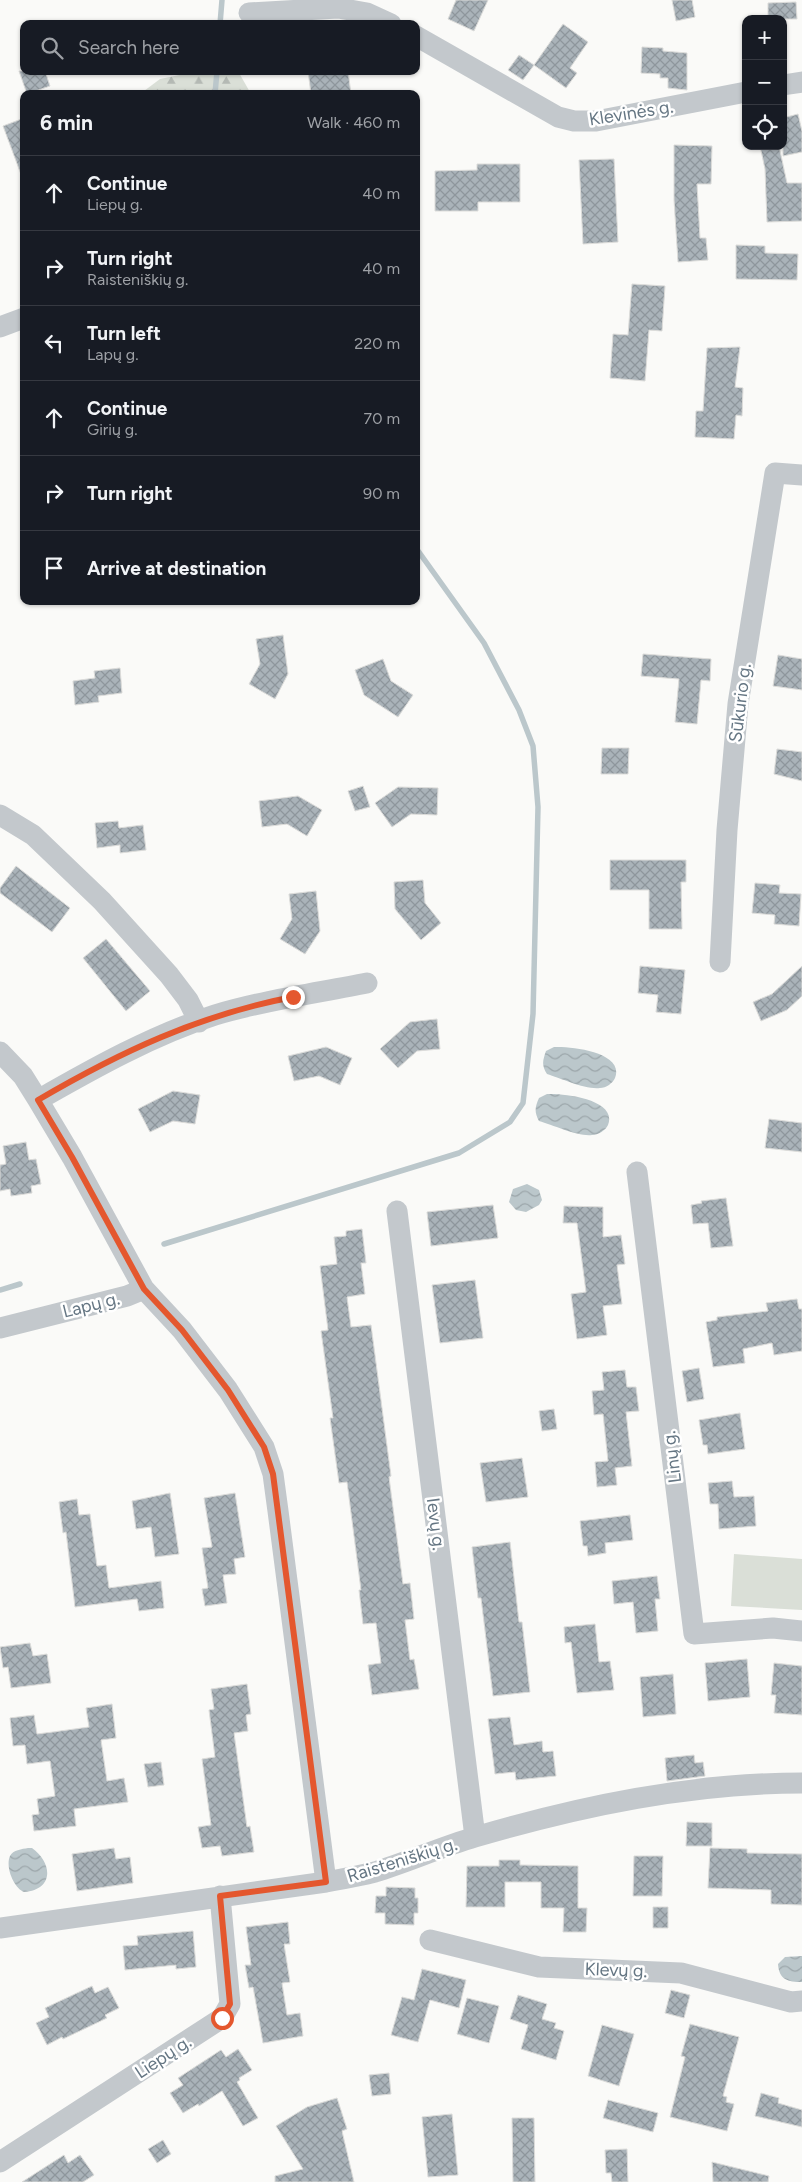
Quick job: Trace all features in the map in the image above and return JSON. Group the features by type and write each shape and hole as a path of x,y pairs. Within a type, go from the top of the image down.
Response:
{"street":[{"path":"248,13 338,8 367,13 382,20"},
{"name":"Klevinės g.","path":"420,38 558,118 574,121 596,121 742,93"},
{"path":"787,84 802,82"},
{"path":"0,327 20,320"},
{"name":"Sūkurio g.","path":"720,962 727,830 738,704 773,483 775,473 802,475"},
{"path":"0,815 33,835 102,901 169,975 188,1000 198,1022"},
{"path":"38,1100 135,1049 198,1022 258,1004 367,983"},
{"path":"0,1052 22,1076 38,1100 72,1157 144,1289 182,1330 228,1390 264,1447 273,1474 326,1882"},
{"name":"Linų g.","path":"637,1172 694,1634 773,1628 802,1631"},
{"name":"Ievų g.","path":"396,1211 475,1837"},
{"name":"Lapų g.","path":"0,1328 127,1296 144,1289"},
{"name":"Raisteniškių g.","path":"0,1928 326,1882 375,1872 475,1837 548,1816 666,1793 715,1787 802,1783"},
{"name":"Liepų g.","path":"0,2162 222,2018 230,2004 220,1896"},
{"name":"Klevų g.","path":"430,1940 538,1967 681,1973 791,2002 802,2001"}],"green space":[{"path":"180,75 240,75 249,90 145,90 160,79"},
{"path":"734,1554 802,1559 802,1610 731,1606"}],"water":[{"path":"554,1047 595,1052 605,1057 612,1062 616,1069 614,1080 605,1087 594,1088 581,1086 547,1074 543,1065 544,1057 546,1051"},
{"path":"547,1094 587,1099 597,1104 605,1109 609,1116 606,1129 594,1135 587,1135 573,1133 539,1121 536,1112 537,1104 539,1098"},
{"path":"527,1184 539,1190 542,1200 539,1205 526,1212 516,1210 509,1202 513,1189"},
{"path":"32,1848 44,1861 47,1875 41,1886 24,1892 20,1890 11,1877 9,1861 13,1852"},
{"path":"802,1956 802,1982 789,1981 782,1977 778,1964 785,1957"}],"building":[{"path":"456,0 488,0 474,31 448,19"},
{"path":"672,0 692,0 695,17 676,21"},
{"path":"796,2 797,19 787,19 787,15 768,15 768,3"},
{"path":"563,24 588,42 570,68 577,73 566,88 534,65"},
{"path":"642,47 663,48 663,51 687,53 687,90 668,88 668,78 660,78 660,74 641,73"},
{"path":"519,55 534,65 523,80 508,70"},
{"path":"20,75 46,75 50,86 38,90 26,90"},
{"path":"309,75 349,75 350,90 310,90"},
{"path":"798,114 802,131 802,152 783,156 783,150 787,150 787,117"},
{"path":"20,120 20,172 3,126"},
{"path":"674,145 712,146 711,184 697,184 700,238 706,238 708,260 678,262 674,200"},
{"path":"761,150 780,150 787,183 802,183 802,221 767,222 765,169"},
{"path":"614,159 618,242 583,244 579,160"},
{"path":"477,164 520,164 520,202 478,202 478,211 435,211 435,171 477,170"},
{"path":"736,245 765,246 765,253 798,254 797,280 736,279"},
{"path":"632,284 665,286 662,331 649,330 645,381 610,378 613,334 628,335"},
{"path":"740,347 735,387 743,388 742,416 736,415 734,439 695,437 696,411 703,411 707,348"},
{"path":"283,635 288,674 275,699 249,684 260,664 256,639"},
{"path":"643,654 711,659 710,681 701,680 697,724 675,722 679,679 641,676"},
{"path":"778,655 802,659 802,690 773,686"},
{"path":"383,659 391,681 413,695 398,717 364,695 355,670"},
{"path":"120,668 122,693 98,696 99,702 75,705 73,681 95,678 94,671"},
{"path":"602,748 629,748 628,774 601,774"},
{"path":"777,749 802,752 802,781 774,774"},
{"path":"363,786 370,807 355,811 348,791"},
{"path":"398,787 438,788 437,815 411,814 392,827 375,803"},
{"path":"298,796 322,810 307,836 287,824 262,827 259,801"},
{"path":"118,821 119,828 143,825 146,850 120,853 120,845 97,848 95,823"},
{"path":"610,860 686,860 686,882 681,882 682,929 649,929 649,890 610,890"},
{"path":"16,866 70,908 52,932 0,893 0,888"},
{"path":"423,880 425,903 441,923 421,940 395,909 394,882"},
{"path":"755,883 780,885 779,893 801,894 799,926 774,924 775,915 752,913"},
{"path":"316,891 320,931 305,954 280,939 292,919 289,894"},
{"path":"106,939 150,991 126,1011 83,958"},
{"path":"640,966 685,970 681,1014 656,1012 658,995 638,993"},
{"path":"802,966 802,996 787,1010 761,1021 753,1002 772,994"},
{"path":"437,1019 440,1049 417,1051 398,1068 380,1049 410,1022"},
{"path":"326,1047 352,1058 340,1085 319,1076 294,1081 288,1056"},
{"path":"173,1091 200,1095 195,1124 173,1121 150,1132 138,1109"},
{"path":"769,1119 802,1123 802,1152 765,1148"},
{"path":"26,1142 29,1160 36,1159 41,1184 31,1186 32,1193 11,1196 10,1189 0,1191 0,1165 6,1164 3,1146"},
{"path":"726,1198 733,1246 711,1248 708,1223 693,1224 691,1205 702,1203 701,1201"},
{"path":"493,1205 498,1238 431,1246 427,1212"},
{"path":"564,1206 603,1207 603,1237 621,1235 625,1264 617,1265 622,1304 603,1306 607,1335 577,1339 571,1294 586,1292 577,1223 563,1223"},
{"path":"362,1229 366,1263 361,1263 365,1294 347,1297 351,1327 371,1325 403,1584 410,1583 414,1619 405,1620 410,1660 414,1659 419,1689 372,1695 368,1665 381,1663 376,1623 363,1624 359,1590 361,1590 347,1482 339,1483 330,1418 333,1418 321,1331 328,1330 320,1266 337,1264 334,1237 346,1236 346,1231"},
{"path":"475,1280 483,1338 440,1343 432,1285"},
{"path":"797,1299 799,1309 802,1309 802,1351 774,1355 772,1343 743,1349 745,1363 713,1367 706,1322 717,1320 717,1317 768,1311 766,1303"},
{"path":"699,1368 704,1399 687,1402 682,1371"},
{"path":"625,1370 627,1387 636,1387 639,1411 626,1412 632,1466 615,1468 617,1485 597,1487 595,1462 608,1461 603,1414 594,1415 592,1391 604,1390 602,1372"},
{"path":"554,1409 557,1429 542,1431 539,1411"},
{"path":"740,1413 745,1449 708,1454 707,1445 703,1445 699,1420"},
{"path":"522,1458 528,1497 486,1502 480,1463"},
{"path":"732,1481 734,1497 754,1496 756,1526 719,1529 718,1504 710,1504 708,1483"},
{"path":"170,1493 179,1554 155,1557 151,1527 136,1529 132,1501"},
{"path":"235,1493 245,1557 234,1559 236,1574 223,1575 227,1603 205,1606 202,1589 208,1588 202,1548 212,1547 204,1498"},
{"path":"77,1499 79,1515 90,1514 97,1566 106,1565 109,1588 161,1581 164,1608 139,1611 137,1599 75,1607 66,1532 63,1533 59,1502"},
{"path":"630,1515 633,1540 605,1543 606,1553 588,1556 587,1546 583,1546 580,1521"},
{"path":"510,1542 519,1622 522,1622 530,1692 493,1696 481,1598 478,1598 472,1547"},
{"path":"657,1576 660,1599 655,1599 658,1631 636,1633 633,1602 614,1604 612,1581"},
{"path":"595,1624 599,1662 610,1661 614,1690 577,1693 571,1642 565,1643 564,1627"},
{"path":"30,1643 33,1656 47,1654 51,1683 11,1688 8,1667 3,1668 0,1647"},
{"path":"747,1659 750,1697 708,1701 705,1663"},
{"path":"774,1663 802,1666 802,1715 774,1713 776,1695 771,1695"},
{"path":"673,1674 676,1714 643,1717 640,1677"},
{"path":"247,1684 251,1714 246,1715 248,1731 234,1733 247,1827 250,1826 254,1852 222,1856 220,1846 202,1848 198,1827 211,1825 202,1759 215,1757 209,1710 214,1709 211,1689"},
{"path":"112,1704 116,1738 101,1740 107,1781 124,1778 128,1802 74,1809 76,1826 34,1831 32,1815 39,1814 37,1799 55,1796 50,1761 27,1764 25,1745 13,1746 10,1718 34,1715 37,1734 53,1732 89,1727 86,1708"},
{"path":"510,1717 514,1745 542,1741 543,1752 553,1751 556,1776 516,1780 515,1772 495,1774 488,1719"},
{"path":"694,1755 695,1763 703,1762 705,1776 667,1781 665,1758"},
{"path":"161,1762 164,1785 148,1787 144,1764"},
{"path":"687,1822 712,1823 712,1846 686,1846"},
{"path":"114,1848 116,1859 130,1857 133,1883 77,1891 72,1854"},
{"path":"710,1848 747,1849 747,1853 802,1854 802,1905 771,1904 771,1890 708,1888"},
{"path":"634,1856 663,1856 662,1896 633,1896"},
{"path":"499,1860 520,1860 520,1865 578,1866 578,1908 587,1908 586,1932 563,1932 564,1908 541,1908 541,1882 505,1882 505,1907 466,1907 467,1866 499,1866"},
{"path":"386,1887 415,1888 415,1898 418,1898 418,1913 414,1913 414,1925 385,1924 385,1913 375,1913 376,1896 386,1896"},
{"path":"653,1907 668,1907 668,1928 653,1928"},
{"path":"288,1922 290,1944 284,1944 290,1982 282,1983 287,2015 300,2013 303,2036 263,2043 253,1987 249,1988 245,1965 251,1965 246,1927"},
{"path":"193,1931 196,1967 176,1969 176,1965 125,1970 123,1946 138,1945 137,1936"},
{"path":"422,1969 466,1980 459,2008 430,2000 418,2042 391,2035 402,1997 414,2000"},
{"path":"92,1986 95,1993 108,1987 119,2008 105,2015 107,2018 47,2045 36,2023 49,2017 45,2008"},
{"path":"671,1990 690,1995 684,2018 665,2013"},
{"path":"518,1995 547,2004 542,2019 556,2023 554,2028 564,2031 556,2060 521,2049 528,2025 510,2019"},
{"path":"467,1998 499,2006 489,2043 457,2034"},
{"path":"690,2024 739,2037 723,2096 727,2097 726,2102 734,2104 727,2131 670,2117 685,2057 681,2056"},
{"path":"602,2025 634,2034 619,2086 588,2076"},
{"path":"238,2049 252,2070 239,2078 240,2080 237,2082 258,2118 243,2126 222,2091 199,2106 198,2104 183,2113 170,2093 183,2085 178,2078 221,2050 226,2057"},
{"path":"389,2073 391,2094 372,2096 369,2075"},
{"path":"761,2093 779,2098 778,2103 802,2110 802,2127 755,2116"},
{"path":"337,2098 347,2129 342,2131 354,2182 275,2182 275,2176 303,2169 276,2126 307,2107"},
{"path":"608,2100 658,2113 653,2132 603,2118"},
{"path":"452,2114 458,2175 428,2177 422,2117"},
{"path":"512,2118 534,2118 535,2182 513,2182"},
{"path":"163,2140 171,2154 157,2163 148,2149"},
{"path":"627,2149 628,2182 612,2182 611,2173 606,2173 605,2150"},
{"path":"64,2155 68,2163 80,2155 94,2175 83,2182 22,2182"},
{"path":"712,2162 769,2176 768,2182 713,2182"}],"waterway":[{"path":"220,20 222,0"},
{"path":"215,90 217,75"},
{"path":"164,1244 459,1153 510,1122 523,1103 533,1014 538,807 533,746 519,710 484,643 420,554"},
{"path":"0,1290 20,1284"}],"route":[{"path":"222,2018 230,2004 220,1896 326,1882 273,1474 264,1447 228,1390 182,1330 144,1289 72,1157 38,1100 135,1049 188,1026 214,1016 293,997"}]}
